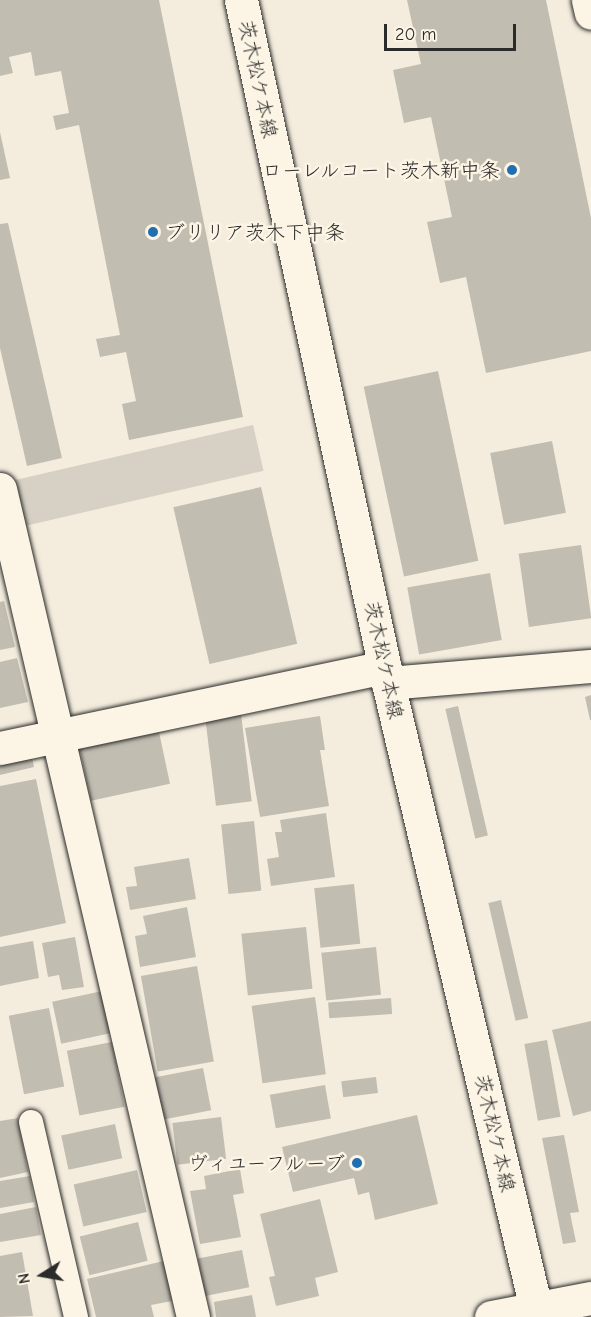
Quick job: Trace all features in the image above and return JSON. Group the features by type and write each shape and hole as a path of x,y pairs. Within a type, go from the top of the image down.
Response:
{"street":[{"name":"茨木松ケ本線","path":"241,0 386,675 537,1312"},
{"path":"588,0 591,13"},
{"path":"2,508 193,1317"},
{"path":"0,748 386,675 591,666"},
{"path":"491,1317 537,1312 591,1298"}],"lane":[{"path":"31,1122 76,1317"}],"shaded area":[{"path":"253,425 264,471 26,526 15,480"}],"building":[{"name":"ブリリア茨木下中条","path":"0,0 159,0 243,417 129,440 122,404 136,401 126,352 100,357 96,339 120,335 79,125 56,130 53,116 69,113 61,71 35,76 31,52 9,57 13,73 0,76"},
{"name":"ローレルコート茨木新中条","path":"407,0 546,0 591,218 591,351 486,373 466,277 440,283 427,222 452,217 431,117 404,123 393,70 421,64"},
{"path":"0,132 10,178 0,180"},
{"path":"8,223 62,458 27,466 0,348 0,224"},
{"path":"438,371 478,561 404,577 364,387"},
{"path":"552,441 566,513 504,525 490,453"},
{"path":"261,487 297,644 210,664 173,507"},
{"path":"581,545 591,618 529,627 519,554"},
{"path":"490,573 502,640 419,655 407,588"},
{"path":"4,601 15,647 0,650 0,602"},
{"path":"17,658 28,702 0,708 0,662"},
{"path":"591,695 591,720 590,720 585,697"},
{"path":"458,706 488,836 475,839 445,709"},
{"path":"241,714 252,801 216,806 205,718"},
{"path":"320,716 325,750 320,750 329,806 260,817 245,728"},
{"path":"159,732 170,784 91,801 80,749"},
{"path":"30,748 34,767 0,775 0,755"},
{"path":"36,779 66,923 0,937 0,786"},
{"path":"326,813 335,877 271,886 267,859 279,857 275,832 282,832 280,820"},
{"path":"254,821 261,891 228,894 221,824"},
{"path":"189,858 196,899 130,910 126,887 137,886 134,867"},
{"path":"354,884 360,944 320,948 314,888"},
{"path":"501,900 528,1018 516,1021 488,903"},
{"path":"187,907 196,957 140,967 135,936 147,934 143,916"},
{"path":"306,927 312,989 248,995 241,934"},
{"path":"75,937 84,987 62,990 59,975 48,977 42,943"},
{"path":"33,941 39,978 0,986 0,947"},
{"path":"376,947 381,995 326,1000 321,953"},
{"path":"197,966 214,1062 158,1071 141,976"},
{"path":"107,990 116,1032 61,1044 52,1002"},
{"path":"315,997 326,1074 262,1083 252,1006"},
{"path":"391,998 392,1014 329,1018 328,1002"},
{"path":"49,1008 64,1087 24,1094 9,1016"},
{"path":"591,1021 591,1111 573,1116 552,1030"},
{"path":"547,1040 561,1117 538,1121 524,1044"},
{"path":"112,1042 125,1107 79,1116 67,1051"},
{"path":"203,1068 211,1110 161,1120 153,1078"},
{"path":"376,1077 378,1093 343,1097 341,1081"},
{"path":"325,1085 331,1118 276,1128 270,1095"},
{"name":"ヴィユーフルーブ","path":"417,1115 438,1204 375,1220 369,1192 358,1195 354,1178 293,1192 282,1147"},
{"path":"221,1117 226,1159 177,1165 172,1123"},
{"path":"18,1118 28,1172 0,1178 0,1121"},
{"path":"115,1124 122,1158 68,1170 61,1135"},
{"path":"564,1135 579,1212 570,1213 576,1242 563,1244 542,1138"},
{"path":"240,1169 244,1193 233,1195 241,1237 200,1244 190,1191 206,1189 204,1176"},
{"path":"137,1170 147,1212 83,1227 74,1185"},
{"path":"30,1176 34,1202 0,1208 0,1181"},
{"path":"320,1199 338,1272 315,1278 319,1296 276,1306 269,1277 275,1276 260,1214"},
{"path":"36,1207 41,1235 0,1242 0,1214"},
{"path":"138,1222 148,1261 89,1275 80,1237"},
{"path":"242,1250 249,1287 205,1296 198,1259"},
{"path":"22,1252 33,1316 0,1317 0,1256"},
{"path":"168,1260 177,1300 151,1305 154,1317 96,1317 87,1279"},
{"path":"252,1295 256,1317 216,1317 214,1302"}],"place":[{"name":"ローレルコート茨木新中条","path":"512,170"},
{"name":"ブリリア茨木下中条","path":"153,232"},
{"name":"ヴィユーフルーブ","path":"357,1163"}]}
